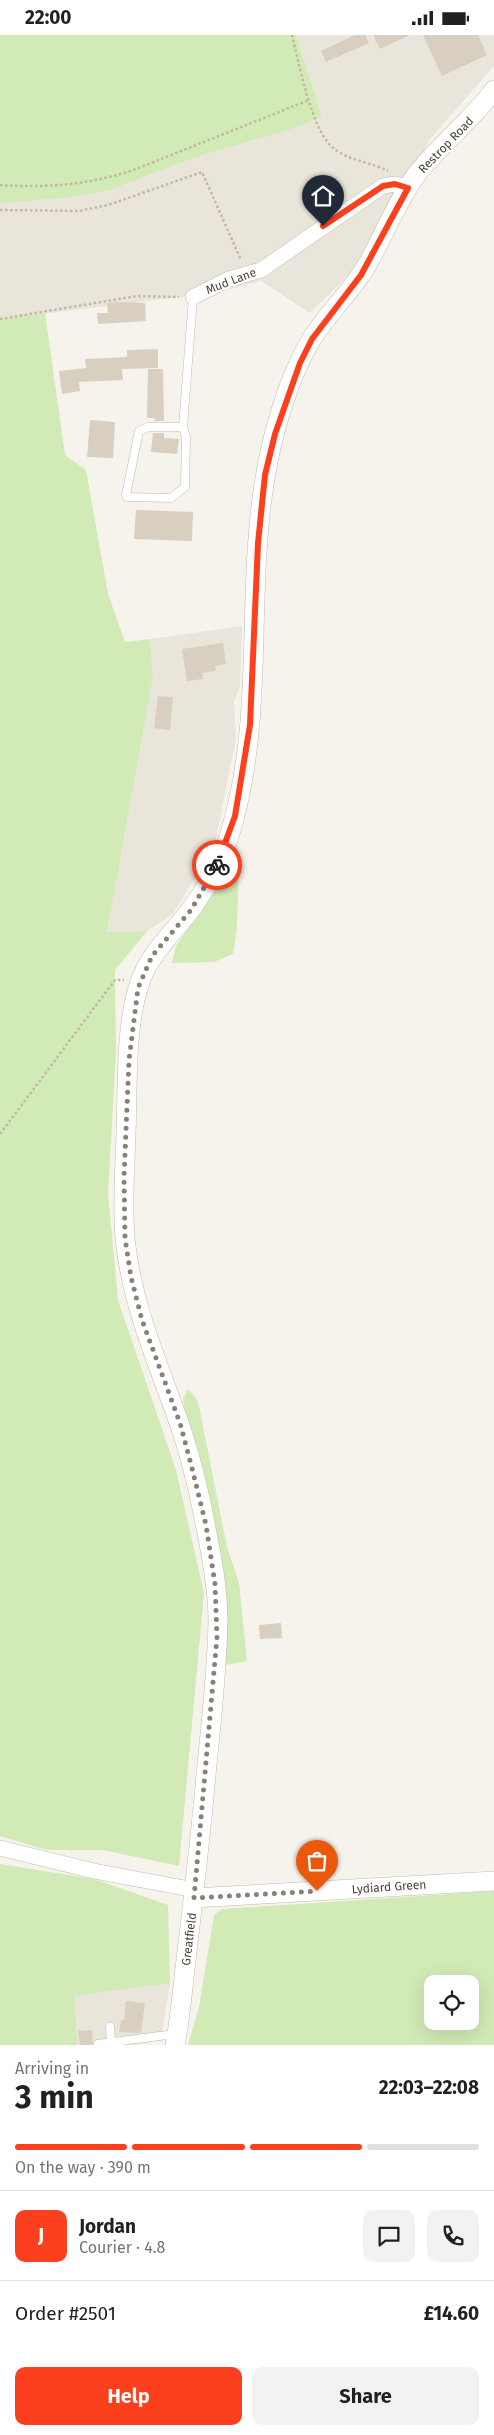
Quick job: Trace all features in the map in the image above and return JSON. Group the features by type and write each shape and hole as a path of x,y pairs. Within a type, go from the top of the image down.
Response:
{"street":[{"name":"Restrop Road","path":"256,556 265,475 275,434 300,363 312,339 361,275 401,186 418,173 492,97"},
{"name":"Mud Lane","path":"193,297 229,279 247,275 278,259 365,196 383,186 401,186"},
{"name":"Greatfield","path":"176,2040 195,1894 211,1714 217,1605 210,1547 200,1495 180,1423 142,1320 128,1259 124,1219 127,1095 134,1010 141,980 152,956 202,893 219,861 233,826 243,779 250,725 254,673 256,556"},
{"path":"0,1848 195,1894"},
{"name":"Lydiard Green","path":"195,1894 494,1881"}],"lane":[{"path":"183,427 148,427 139,431 127,497 170,498 185,487 186,437 183,427 193,297"},
{"path":"110,2027 111,2043"},
{"path":"98,2044 176,2040"}],"path":[{"path":"292,35 309,100 321,130 332,147 388,170 401,186"},
{"path":"0,185 43,187 100,181 130,171 309,100"},
{"path":"0,210 79,211 108,205 202,173 247,275"},
{"name":"Mud Lane","path":"0,319 137,296 193,297"},
{"path":"0,1134 115,980 141,980"}],"shaded area":[{"path":"296,35 494,35 494,66 431,138 356,268 310,313 261,281 214,293 0,319 0,203 66,198 107,191 205,154 286,131 322,117"},
{"path":"242,626 240,685 234,702 236,738 215,844 173,914 147,931 107,932 153,678 150,639"},
{"path":"170,1983 161,2040 132,2045 77,2045 75,1996"}],"green space":[{"path":"0,35 296,35 322,117 286,131 205,154 107,191 66,198 0,203"},
{"path":"45,313 65,455 86,470 108,594 125,642 150,639 153,678 107,932 147,931 115,970 116,1052 108,1193 118,1300 176,1470 204,1593 179,1866 103,1850 47,1850 0,1836 0,319"},
{"path":"239,860 237,927 233,954 214,962 172,963 176,946 207,901 222,869"},
{"path":"188,1389 198,1401 227,1547 239,1583 247,1661 226,1665 226,1617 183,1400"},
{"path":"0,1864 94,1879 168,1905 170,1983 75,1996 77,2045 0,2045"},
{"path":"494,1891 494,2045 188,2045 199,2007 214,1915 222,1909"}],"building":[{"path":"355,35 365,35 369,43 326,62 321,51"},
{"path":"373,35 410,35 380,49"},
{"path":"423,35 478,35 487,55 442,76"},
{"path":"107,303 145,303 146,321 98,324 97,313 108,313"},
{"path":"158,349 158,368 122,369 123,380 79,382 80,391 62,394 59,371 86,368 85,359 127,357 127,350"},
{"path":"148,369 163,369 164,421 154,421 155,418 147,418"},
{"path":"90,420 115,422 113,458 87,457"},
{"path":"153,433 164,433 164,438 179,439 177,454 151,452"},
{"path":"136,510 193,512 192,541 134,539"},
{"path":"223,643 226,664 215,666 216,671 202,673 203,679 187,681 182,649"},
{"path":"158,696 173,697 170,730 154,728"},
{"path":"281,1623 282,1638 260,1639 259,1625"},
{"path":"126,2001 145,2003 141,2033 119,2032 121,2020 124,2020"},
{"path":"92,2030 93,2045 80,2045 78,2031"}],"way so far":[{"path":"217,865 212,877 191,910 152,956 138,988 134,1010 127,1095 124,1177 125,1238 135,1297 150,1346 180,1423 200,1495 215,1584 218,1622 217,1637 194,1898 317,1891"}],"route":[{"path":"217,865 233,826 243,779 254,673 256,556 265,475 275,434 300,363 312,339 361,275 408,188 395,184 383,186 365,196 323,226"}]}
